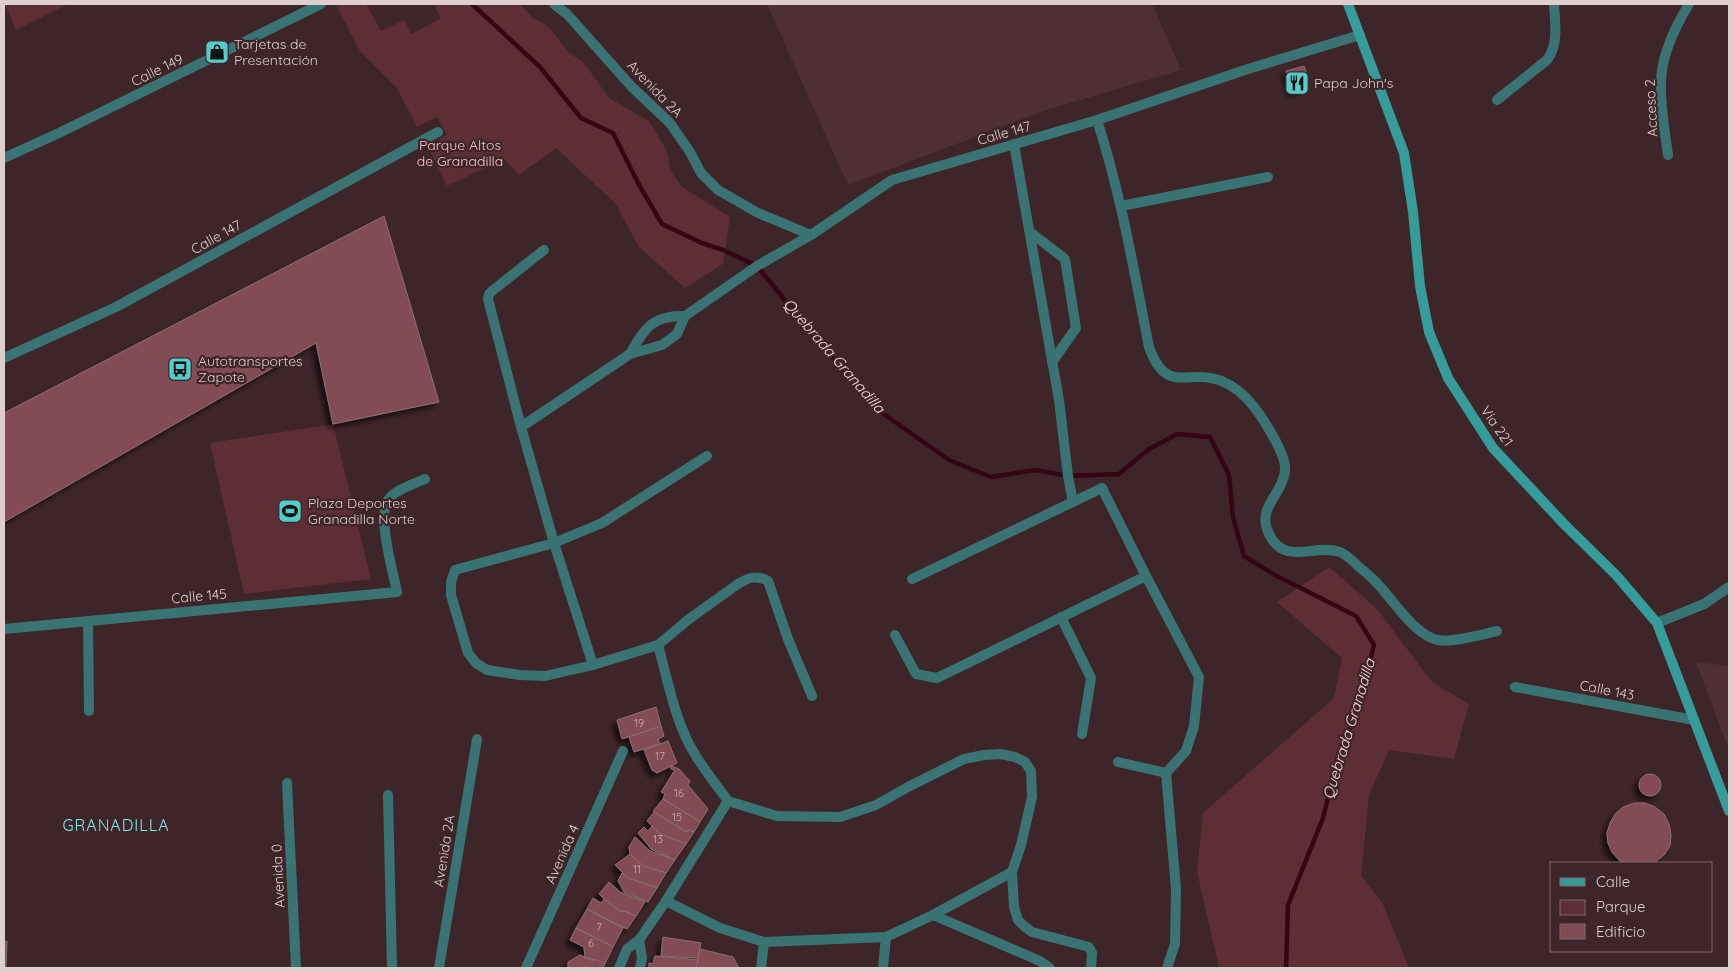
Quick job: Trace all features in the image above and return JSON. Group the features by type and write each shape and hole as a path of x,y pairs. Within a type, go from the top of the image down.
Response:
{"main road":[{"name":"Vía 221","path":"1348,4 1404,153 1413,212 1420,286 1429,332 1448,378 1493,448 1564,524 1616,575 1657,623 1729,811"}],"street":[{"name":"Calle 149","path":"4,158 59,133 321,4"},
{"name":"Avenida 2A","path":"554,4 567,14 631,86 670,123 701,172 718,190 758,213 810,235"},
{"path":"1497,100 1547,60 1553,52 1556,32 1554,4"},
{"name":"Acceso 2","path":"1668,155 1660,81 1670,39 1688,4"},
{"name":"Calle 147","path":"685,316 757,266 810,235 892,180 1097,120 1360,35"},
{"path":"1097,120 1121,206 1149,347 1158,365 1164,372 1174,377 1212,378 1225,381 1238,389 1251,403 1280,448 1285,471 1278,491 1266,512 1268,533 1276,545 1283,551 1327,550 1341,552 1375,580 1425,635 1438,640 1448,640 1498,631"},
{"name":"Calle 147","path":"4,358 116,307 438,132"},
{"path":"1014,144 1059,400 1073,502"},
{"path":"1121,206 1268,177"},
{"path":"1030,232 1064,259 1076,328 1052,362"},
{"path":"544,250 492,291 488,299 520,428 593,665"},
{"path":"520,428 630,354 662,345 676,334 685,316 671,315 660,318 644,330 630,354"},
{"path":"707,456 602,523 554,543 455,570 451,582 451,595 468,653 476,663 487,670 520,675 545,676 593,665 658,645 689,618 746,579 755,577 768,581 788,639 812,696"},
{"name":"Calle 145","path":"4,629 167,612 396,592 383,522 384,508 388,499 406,487 425,479"},
{"path":"912,579 1102,488 1199,677 1194,726 1186,751 1166,773 1176,888 1175,944 1167,968"},
{"path":"896,635 916,674 937,678 1146,576"},
{"path":"1657,623 1704,604 1729,588"},
{"path":"1061,617 1091,678 1082,734"},
{"path":"88,621 89,710"},
{"path":"658,645 678,715 689,743 703,767 728,802 777,816 840,817 876,805 964,759 1001,754 1025,762 1031,771 1032,797 1021,845 1012,872 1014,907 1018,920 1032,932 1089,948 1092,953 1091,968"},
{"name":"Calle 143","path":"1516,687 1694,720"},
{"name":"Avenida 2A","path":"439,968 477,739"},
{"name":"Avenida 4","path":"526,968 623,751"},
{"path":"1118,762 1166,773"},
{"name":"Avenida 0","path":"287,783 296,968"},
{"path":"388,795 392,968"},
{"path":"618,968 627,949 639,940 666,901 728,802"},
{"path":"666,901 720,928 764,942 886,937 933,915 1012,872"},
{"path":"933,915 1040,961 1050,968"},
{"path":"883,968 886,937"},
{"path":"639,940 642,958 640,968"},
{"path":"761,968 764,942"}],"shaded area":[{"path":"767,4 1152,4 1181,70 1043,111 848,185"},
{"path":"1696,662 1729,666 1729,750"}],"green space":[{"path":"5,4 68,4 16,30"},
{"name":"Parque Altos de Granadilla","path":"366,4 381,31 404,20 412,34 441,18 434,4 520,4 533,18 548,26 569,53 584,63 609,98 649,121 667,151 670,169 682,187 730,217 723,264 685,288 638,246 616,204 556,148 519,175 504,159 447,186 428,147 447,134 437,117 417,127 397,88 360,51 336,5"},
{"name":"Plaza Deportes Granadilla Norte","path":"333,424 371,579 244,594 210,443"},
{"path":"1329,567 1376,608 1432,682 1469,704 1454,759 1389,750 1369,795 1361,876 1382,902 1409,968 1219,968 1197,872 1203,813 1334,698 1342,658 1277,602"}],"building":[{"name":"Papa John's","path":"1304,66 1308,77 1303,79 1306,88 1292,92 1286,71"},
{"name":"Autotransportes Zapote","path":"384,216 439,402 333,424 316,343 4,522 4,413"},
{"path":"656,707 661,726 622,739 617,720"},
{"path":"661,726 664,736 658,739 660,744 634,752 629,737"},
{"path":"668,741 677,763 657,773 652,770 644,750"},
{"path":"671,766 679,769 690,781 688,785 708,809 700,822 663,799 665,794 661,792 675,770 671,769"},
{"path":"1650,774 1658,777 1661,785 1658,793 1650,796 1642,793 1639,785 1642,777"},
{"path":"663,799 700,822 694,832 688,830 686,832 654,812"},
{"path":"1634,803 1645,803 1655,807 1664,814 1669,824 1670,846 1664,855 1655,862 1622,862 1612,852 1608,843 1607,833 1615,814 1623,807"},
{"path":"654,812 686,832 688,830 694,832 686,844 660,834 647,821"},
{"path":"652,826 660,834 686,844 675,860 651,849 638,833 644,827 648,831"},
{"path":"635,837 650,851 675,860 666,873 643,866 630,854 629,847"},
{"path":"630,854 643,866 666,873 657,888 628,878 615,865"},
{"path":"622,873 628,878 657,888 648,902 624,892 618,881"},
{"path":"609,882 620,892 645,902 636,916 624,911 621,912 599,894"},
{"path":"593,898 601,903 604,899 621,912 624,911 636,916 627,929 587,909"},
{"path":"587,909 623,928 613,947 576,928"},
{"path":"576,928 613,947 605,964 585,957 584,947 570,940"},
{"path":"663,937 701,943 698,958 661,956"},
{"path":"4,941 7,941 6,968 4,968"},
{"path":"700,949 733,957 739,968 696,968"},
{"path":"580,955 605,964 603,968 568,968 568,962"},
{"path":"655,956 698,960 696,968 649,968 649,963 653,964"}],"waterway":[{"name":"Quebrada Granadilla","path":"472,4 540,67 581,118 613,133 638,183 662,224 757,266 843,371 878,410 949,460 991,477 1035,470 1068,476 1119,474 1149,449 1177,434 1210,437 1229,475 1233,517 1244,556 1275,575 1356,616 1374,645 1358,709 1339,753 1323,818 1288,905 1286,968"}],"place":[{"name":"Tarjetas de Presentación","path":"217,52"},
{"name":"Papa John's","path":"1297,83"},
{"name":"Autotransportes Zapote","path":"180,369"},
{"name":"Plaza Deportes Granadilla Norte","path":"290,511"}],"district":[{"name":"GRANADILLA","path":"116,825"}]}
